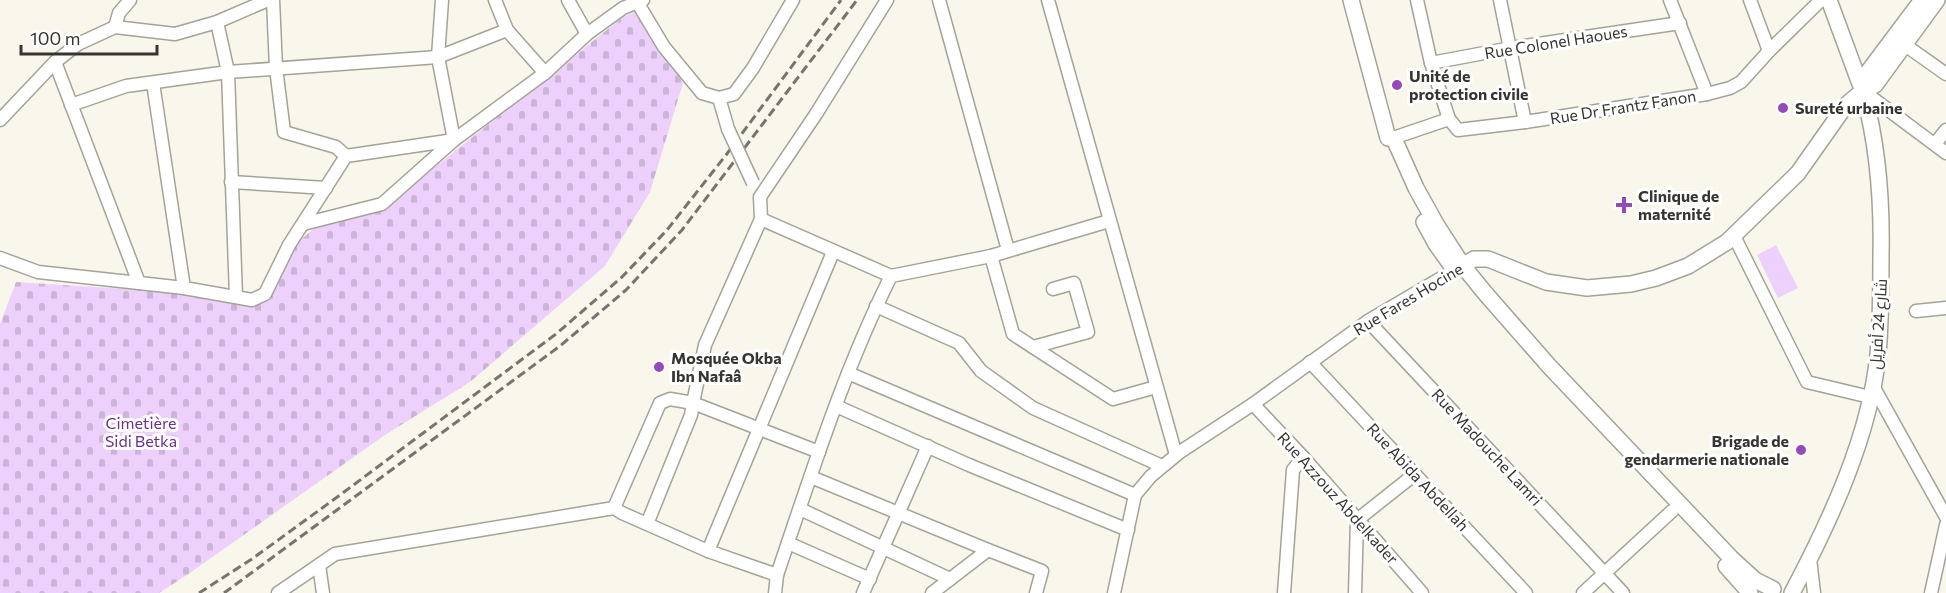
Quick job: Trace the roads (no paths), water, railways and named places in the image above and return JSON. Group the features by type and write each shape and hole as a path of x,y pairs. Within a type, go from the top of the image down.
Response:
{"main road":[{"path":"1351,0 1393,139 1416,188 1459,268 1484,307 1527,356 1750,593"},
{"path":"1358,0 1393,139"},
{"path":"1828,0 1864,89"},
{"path":"1836,0 1859,63 1864,89"},
{"path":"1900,41 1922,0"},
{"path":"1900,41 1937,0"},
{"name":"Rue Fares Hocine","path":"1459,268 1474,259 1488,259 1546,282 1587,288 1643,281 1673,272 1702,258 1734,236 1798,173 1846,105 1864,89 1868,72 1900,41"},
{"name":"شارع 24 أفريل","path":"1780,591 1801,576 1848,470 1862,428 1878,356 1882,242 1877,165 1864,89"},
{"path":"1459,268 1640,463 1744,570 1760,583 1780,591"}],"street":[{"path":"115,27 119,13 130,0"},
{"path":"0,120 55,62 78,44 115,27 175,34 217,22 271,0 284,132 336,147 346,156"},
{"path":"442,0 438,57 454,140"},
{"path":"495,0 507,30 545,73"},
{"path":"567,0 587,34"},
{"path":"303,224 382,204 454,140 545,73 587,34 623,8 640,1 664,47 702,93 719,98 734,94 753,68 793,0"},
{"path":"760,196 816,114 887,0"},
{"path":"939,0 1008,250"},
{"path":"1048,0 1176,455"},
{"path":"1393,139 1449,119 1431,63 1418,0"},
{"path":"1500,0 1525,122"},
{"path":"1670,0 1707,94"},
{"path":"1750,0 1769,51"},
{"name":"Rue Dr Frantz Fanon","path":"1449,119 1458,130 1707,94 1730,88 1741,82 1821,0"},
{"path":"217,22 228,72 236,297"},
{"name":"Rue Colonel Haoues","path":"1431,63 1511,48 1680,23"},
{"path":"71,105 126,86 228,72 438,57 507,30"},
{"path":"1900,41 1946,74"},
{"path":"55,62 139,283"},
{"path":"153,83 184,288"},
{"path":"1864,89 1946,153"},
{"path":"647,524 691,415 705,345 761,219 760,196 728,129 719,98"},
{"path":"1935,144 1946,130"},
{"path":"0,258 38,272 184,288 252,300 265,294 289,245 346,156 454,140"},
{"path":"231,182 326,188"},
{"path":"761,219 891,276 991,256 1110,221"},
{"path":"1734,236 1807,382 1871,391 1946,517"},
{"path":"708,551 833,252"},
{"path":"991,256 1013,334 1113,399 1156,387"},
{"name":"Rue Fares Hocine","path":"1135,495 1151,476 1176,455 1253,405 1368,321 1459,268"},
{"path":"775,593 777,575 819,452 848,373 891,276"},
{"path":"1033,347 1088,332 1074,283 1053,289"},
{"path":"876,306 959,344 981,371 1033,408 1162,466"},
{"path":"1916,311 1946,308"},
{"name":"Rue Madouche Lamri","path":"1368,321 1623,593"},
{"name":"Rue Abida Abdellah","path":"1310,362 1526,593"},
{"path":"848,373 1135,495 1114,593"},
{"path":"615,508 660,403 669,399 693,403 819,452"},
{"name":"Rue Azzouz Abdelkader","path":"1253,405 1303,457 1422,593"},
{"path":"836,406 1128,530"},
{"path":"863,593 928,446"},
{"path":"1284,593 1293,470 1303,457"},
{"path":"1355,593 1357,520 1415,474"},
{"path":"811,477 1042,571 1036,593"},
{"path":"278,593 335,554 615,508 708,551 777,575"},
{"path":"800,509 950,579"},
{"path":"1583,593 1672,511"},
{"path":"1931,593 1946,525"},
{"path":"788,543 870,579"},
{"path":"932,593 988,550"},
{"path":"1810,559 1814,593"},
{"path":"318,565 323,593"}],"railway":[{"path":"199,593 252,559 556,334 622,277 667,230 726,155 841,0"},
{"path":"224,593 560,346 626,290 682,230 857,0"}],"place":[{"name":"Unité de protection civile","path":"1397,85"},
{"name":"Sureté urbaine","path":"1783,108"},
{"name":"Clinique de maternité","path":"1624,205"},
{"name":"Mosquée Okba Ibn Nafaâ","path":"659,367"},
{"name":"Brigade de gendarmerie nationale","path":"1801,450"}],"park label":[{"name":"Cimetière Sidi Betka","path":"141,432"}]}
